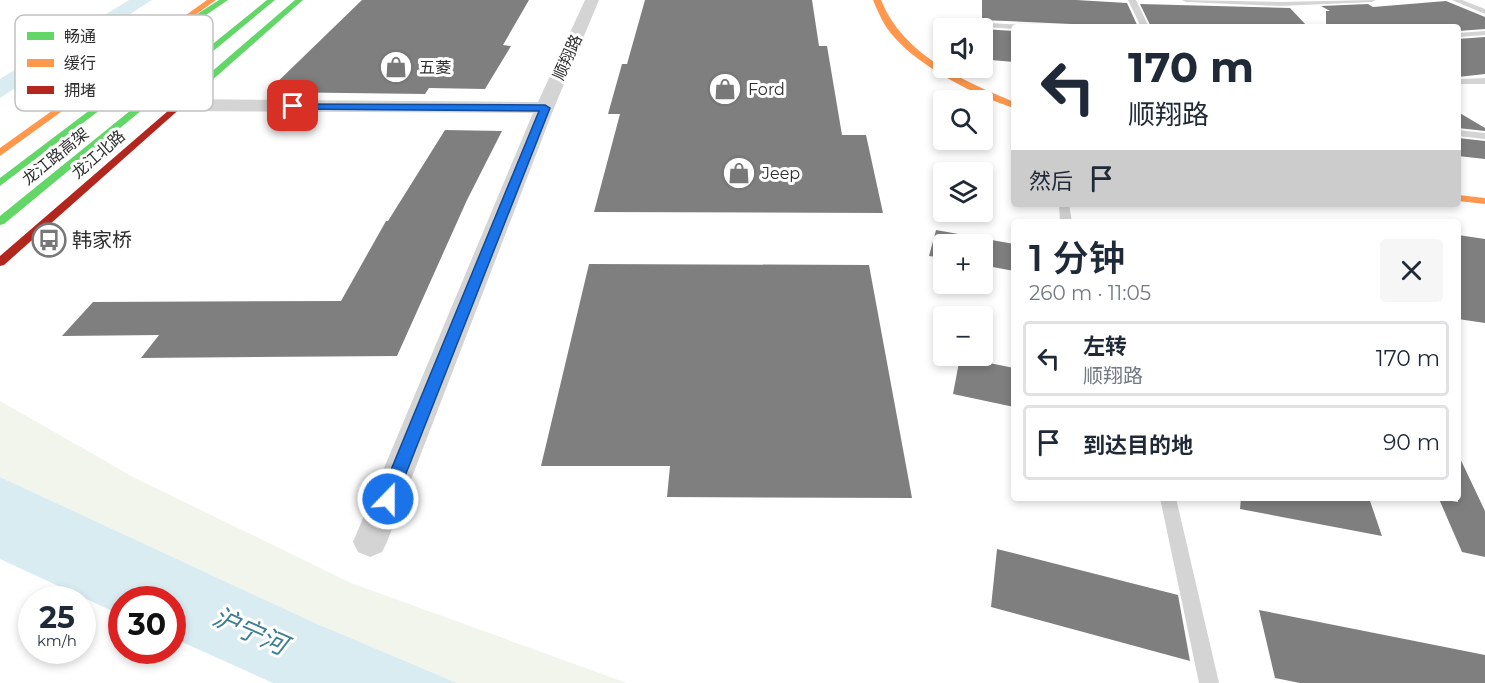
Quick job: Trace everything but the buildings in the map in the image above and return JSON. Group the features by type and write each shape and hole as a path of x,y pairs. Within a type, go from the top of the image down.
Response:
{"main road":[{"path":"191,15 212,0"},
{"path":"201,15 224,0"},
{"name":"龙江路高架","path":"213,21 240,0"},
{"name":"龙江路高架","path":"213,48 271,0"},
{"path":"213,71 285,0"},
{"name":"龙江北路","path":"213,75 299,0"},
{"path":"877,0 880,15 896,34 917,52 980,91 1011,104"},
{"path":"890,49 924,75 952,90"},
{"path":"993,109 1011,116"},
{"path":"0,153 58,111"},
{"name":"龙江路高架","path":"0,183 94,111"},
{"name":"龙江路高架","path":"0,222 136,111"},
{"name":"龙江北路","path":"0,262 172,111"},
{"path":"1461,198 1485,201"}],"street":[{"name":"顺翔路","path":"370,542 545,108 592,0"},
{"path":"213,102 545,108"}],"lane":[{"path":"1132,0 1144,24"},
{"path":"1186,0 1279,4 1372,0"},
{"path":"1456,0 1485,12"},
{"path":"993,25 1011,26"},
{"path":"1461,35 1485,33"},
{"path":"1461,82 1485,81"},
{"path":"1461,133 1485,136"},
{"path":"1169,501 1209,683"}],"shaded area":[{"path":"0,401 135,478 351,583 627,683 457,683 315,623 0,477"}],"water":[{"path":"129,0 152,0 129,15 105,15"},
{"path":"15,70 15,88 0,98 0,79"},
{"name":"沪宁河","path":"0,477 315,623 457,683 273,683 186,644 186,586 108,586 108,609 96,603 96,586 58,586 0,559"}],"traffic: fast":[{"path":"201,15 224,0"},
{"path":"213,48 271,0"},
{"path":"213,75 299,0"},
{"path":"0,183 95,111"},
{"path":"0,222 136,111"}],"traffic: slow":[{"path":"191,15 212,0"},
{"path":"877,0 884,18 913,51 954,77 1011,104"},
{"path":"0,153 58,111"},
{"path":"1461,198 1485,201"}],"traffic: jam":[{"path":"0,262 172,111"}],"place":[{"name":"五菱","path":"396,67"},
{"name":"Ford","path":"725,89"},
{"name":"Jeep","path":"739,173"},
{"name":"韩家桥","path":"49,240"}],"route":[{"path":"293,106 545,108 388,499"}]}
